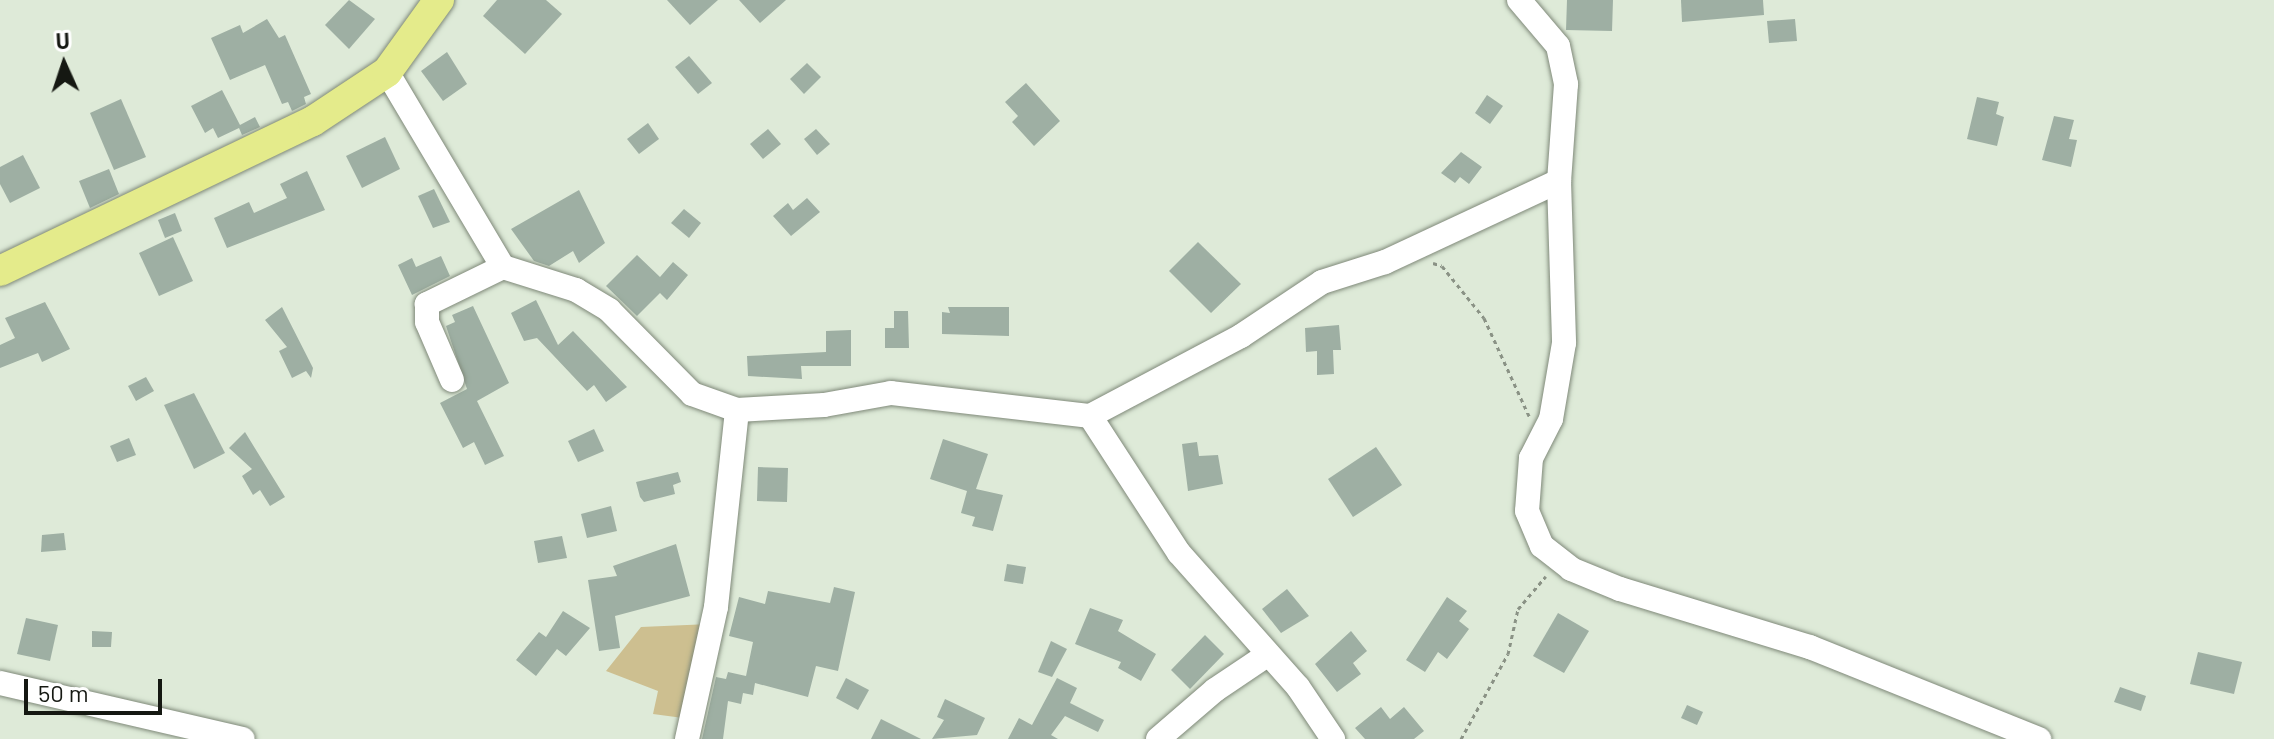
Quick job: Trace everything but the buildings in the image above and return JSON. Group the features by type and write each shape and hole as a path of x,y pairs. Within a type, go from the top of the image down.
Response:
{"main road":[{"path":"0,271 289,133 387,72 439,0"}],"street":[{"path":"1519,0 1558,46 1566,84 1559,181 1564,343 1541,446 1531,458 1527,511 1542,546 1571,569 1810,647 2039,739"},
{"path":"387,72 503,267 576,290 609,310 692,394 737,410 824,405 891,393 1090,416 1241,336 1322,282 1405,253 1559,181"},
{"path":"452,380 427,322 427,304 503,267"},
{"path":"687,739 716,607 737,410"},
{"path":"1090,416 1179,553 1298,687 1333,739"},
{"path":"1158,739 1215,690 1267,655"},
{"path":"0,683 243,739"}],"path":[{"path":"1405,253 1442,266 1484,318 1502,348 1541,446"},
{"path":"1461,739 1508,654 1518,609 1542,577 1571,569"}],"shaded area":[{"path":"710,624 683,718 653,714 658,691 606,671 641,627"}]}
